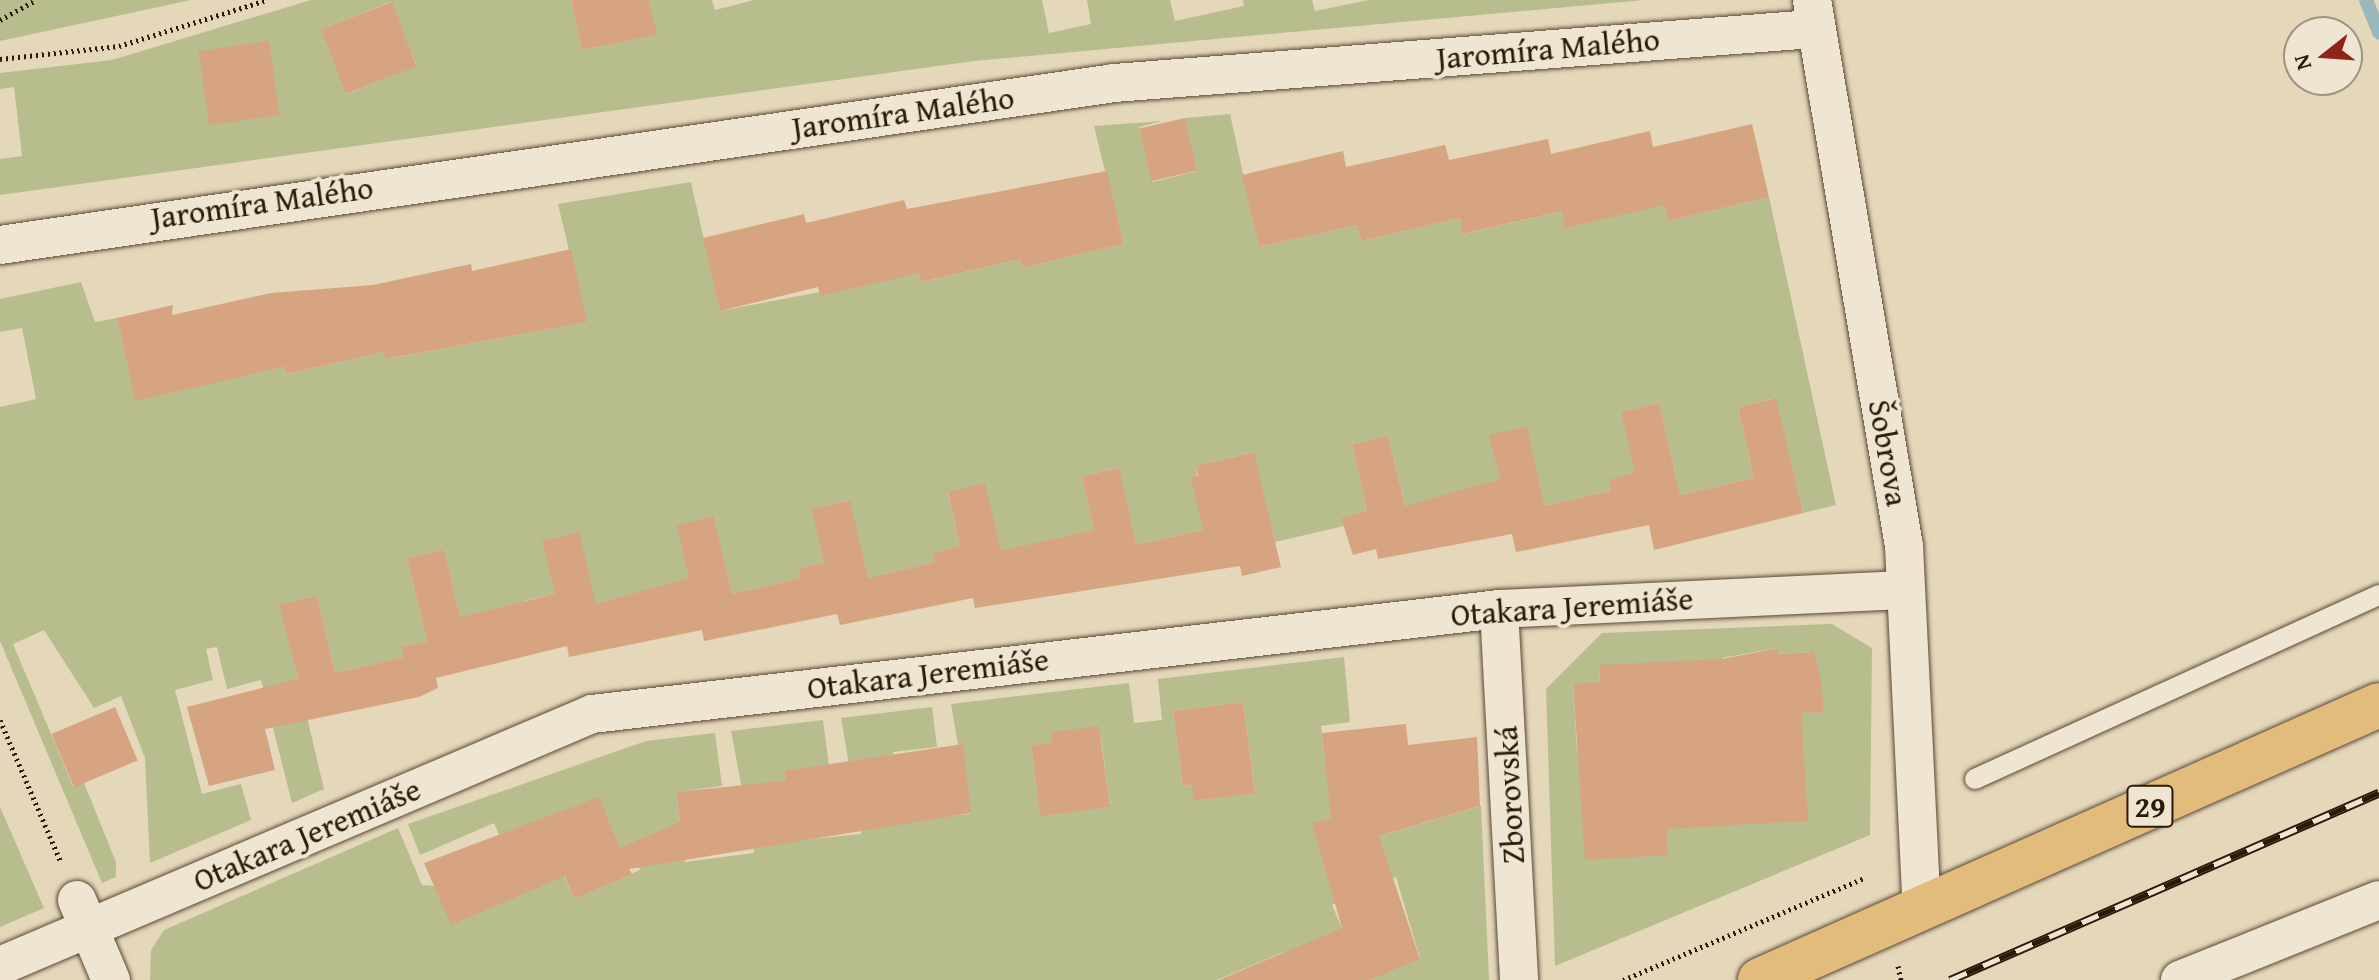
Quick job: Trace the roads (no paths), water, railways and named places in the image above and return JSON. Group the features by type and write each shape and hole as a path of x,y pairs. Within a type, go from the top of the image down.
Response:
{"main road":[{"name":"29","path":"1760,980 2379,705"}],"street":[{"name":"Jaromíra Malého","path":"0,245 1114,83 1812,14"},
{"name":"Šobrova","path":"1812,14 1906,590 1922,910"},
{"name":"Otakara Jeremiáše","path":"0,966 83,914 592,714 1499,609 1906,590"},
{"name":"Zborovská","path":"1499,609 1519,980"},
{"path":"2180,980 2379,900"},
{"path":"83,914 111,980"}],"lane":[{"path":"1975,779 2379,595"}],"waterway":[{"path":"2366,0 2379,32"}],"railway":[{"path":"1950,980 2379,793"}]}
